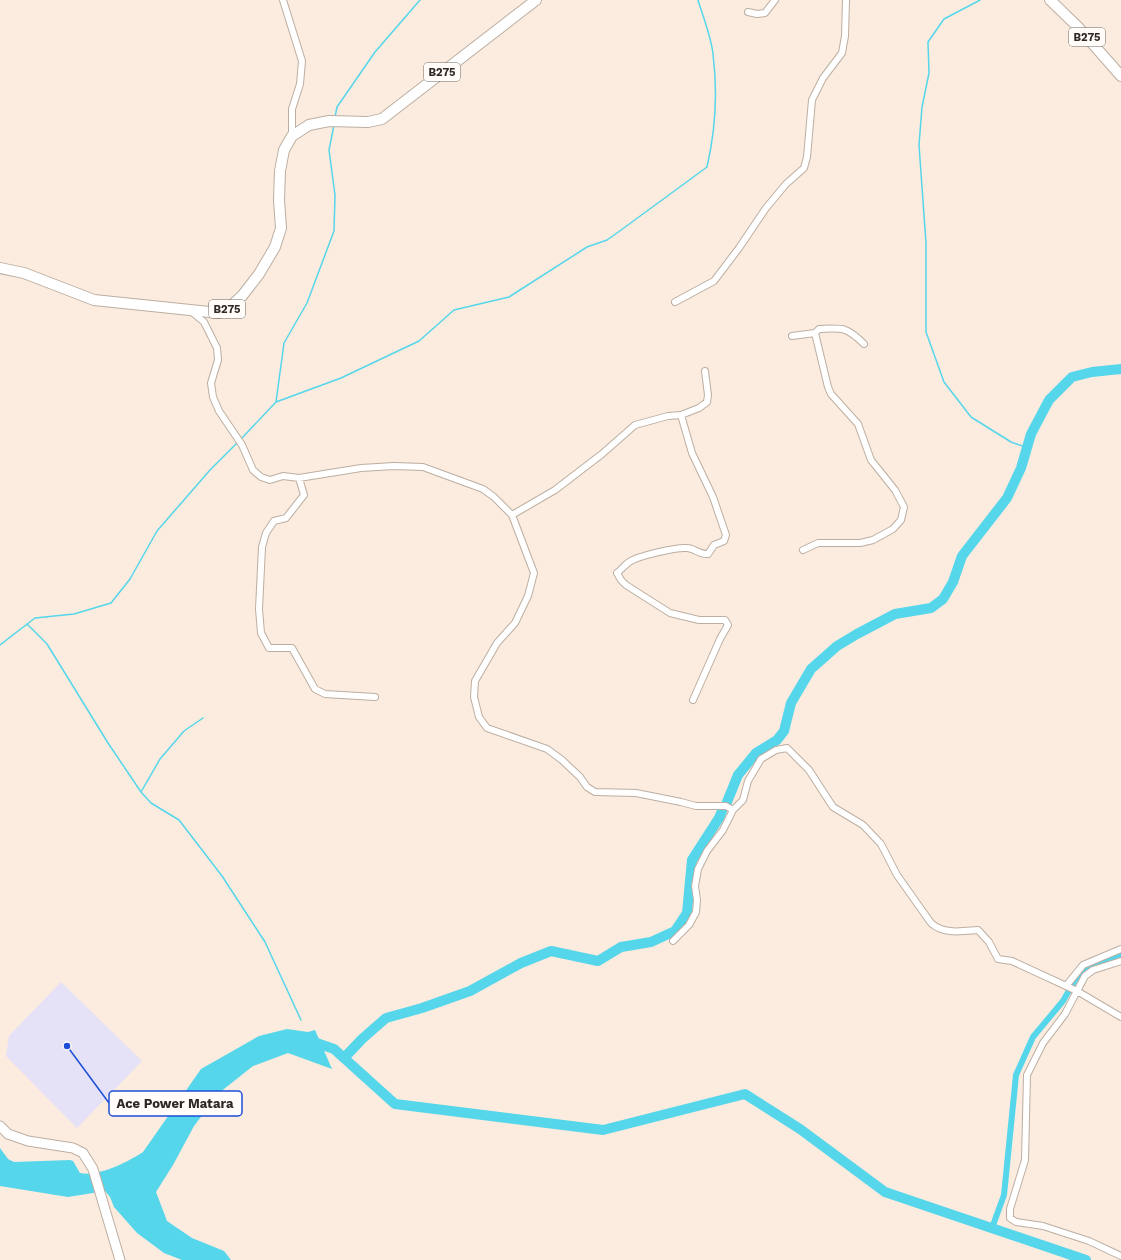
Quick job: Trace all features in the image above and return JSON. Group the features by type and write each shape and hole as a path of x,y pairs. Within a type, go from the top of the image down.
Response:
{"main road":[{"name":"B275","path":"0,268 24,273 94,300 219,313 229,308 242,296 259,274 275,247 281,228 279,200 280,171 284,150 292,136 309,125 328,121 340,120 368,122 382,119 536,0"},
{"name":"B275","path":"1050,0 1077,26 1121,76"},
{"path":"0,1126 8,1134 28,1142 73,1148 83,1153 94,1169 120,1260"}],"street":[{"path":"282,0 302,61 300,84 292,109 292,136"},
{"path":"748,12 756,14 765,13 775,0"},
{"path":"675,302 714,281 739,248 766,208 786,184 804,168 807,156 812,100 823,78 842,53 845,36 846,0"},
{"path":"189,310 199,316 204,322 217,348 218,360 210,383 213,397 219,411 239,441 253,470 261,477 270,480 283,476 299,478 361,468 394,466 423,467 483,489 494,496 512,515 534,573 528,596 515,623 497,643 475,681 474,697 479,717 487,728 547,749 562,760 580,777 587,787 595,792 636,793 696,806 726,806 733,810"},
{"path":"792,336 815,333 818,329 842,328 854,333 864,344"},
{"path":"803,550 818,544 860,543 873,540 893,529 901,520 904,508 895,490 871,460 858,424 831,394 815,333"},
{"path":"512,515 555,490 602,454 635,424 668,416 681,415 699,408 707,402 708,394 705,370"},
{"path":"681,415 692,453 713,497 726,535 724,540 714,545 708,554 703,554 688,548 677,549 645,556 628,562 618,573 621,580 626,585 670,613 699,620 725,620 727,622 728,625 720,639 693,700"},
{"path":"299,478 304,495 286,518 274,522 266,533 262,547 258,609 260,633 269,648 292,648 315,689 325,694 375,697"},
{"path":"673,941 689,925 696,912 697,900 695,886 698,869 706,851 723,830 733,810 744,800 748,781 761,759 776,750 787,748 809,770 832,807 863,825 881,844 897,874 931,923 937,929 956,932 978,930 989,942 998,959 1012,962 1076,990 1121,1017"},
{"path":"1067,986 1083,965 1121,949"},
{"path":"1121,961 1093,970 1085,976 1076,990 1065,1014 1043,1043 1027,1075 1025,1160 1010,1209 1010,1218 1016,1222 1043,1226 1088,1242 1121,1256"}],"shaded area":[{"path":"61,982 142,1061 77,1128 6,1056 9,1036"}],"water":[{"path":"287,1029 308,1032 315,1030 332,1069 288,1053 253,1066 219,1093 194,1126 173,1165 156,1192 167,1221 192,1238 224,1251 231,1260 182,1260 164,1253 137,1233 114,1207 110,1197 105,1191 68,1197 0,1186 0,1148 8,1159 14,1162 70,1160 73,1161 80,1173 87,1174 113,1168 129,1160 143,1152 201,1069 259,1036"}],"waterway":[{"path":"335,117 337,107 375,52 420,0"},
{"path":"241,439 276,402 341,378 419,341 454,310 509,297 587,247 607,240 707,167 714,125 716,97 715,69 709,33 698,0"},
{"path":"980,0 944,19 928,42 929,73 922,107 919,145 926,243 926,332 944,382 971,417 1011,442 1028,448"},
{"path":"276,402 284,343 307,303 334,231 335,195 329,150 334,125"},
{"path":"727,802 738,775 756,753 777,740 784,731 791,703 811,669 837,646 857,634 895,614 931,608 943,599 953,582 962,556 1007,498 1021,468 1031,434 1049,400 1072,377 1092,372 1121,369"},
{"path":"0,645 35,618 74,614 111,603 130,579 157,531 210,470 238,442"},
{"path":"27,624 47,644 108,743 141,792 151,803 179,820 222,876 265,942 301,1020"},
{"path":"141,792 160,759 184,731 203,718"},
{"path":"344,1058 362,1039 386,1018 422,1008 470,991 521,963 551,951 598,961 621,947 651,942 675,931 687,913 692,860 722,811"},
{"path":"992,1228 1004,1195 1016,1075 1033,1037 1063,1001 1075,980 1089,968 1100,962 1121,956"},
{"path":"308,1040 334,1049 395,1104 603,1130 745,1094 800,1129 885,1192 1086,1260"}],"place":[{"name":"Ace Power Matara","path":"67,1046"}]}
